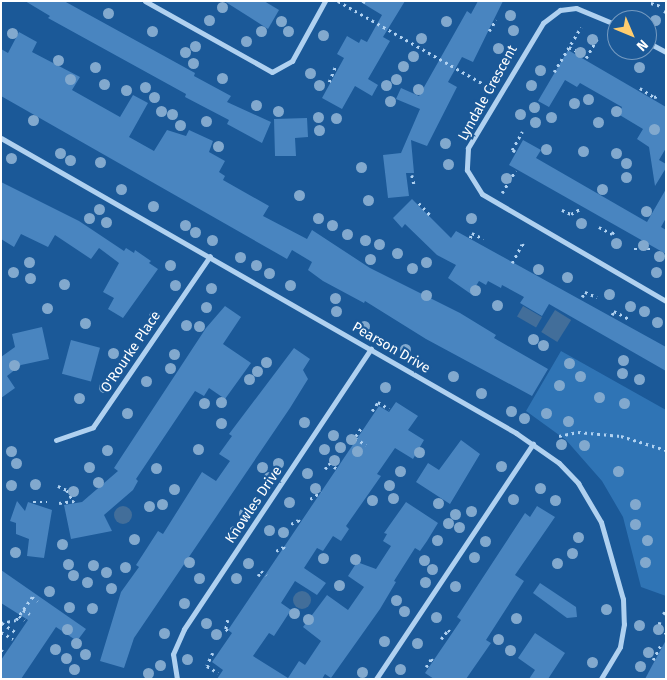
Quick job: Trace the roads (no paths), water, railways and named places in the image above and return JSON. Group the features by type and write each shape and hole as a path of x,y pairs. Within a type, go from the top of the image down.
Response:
{"street":[{"path":"145,1 272,72 292,62 325,1"},
{"name":"Lyndale Crescent","path":"607,20 585,10 558,11 537,29 468,148 466,170 477,190 528,223 666,301"},
{"name":"Pearson Drive","path":"1,138 210,256 533,444 578,483 609,542 624,607 624,624 620,647 600,679"},
{"name":"O'Rourke Place","path":"56,440 93,427 210,256"},
{"name":"Knowles Drive","path":"176,679 173,654 184,629 371,349"},
{"path":"376,679 533,444"}]}
